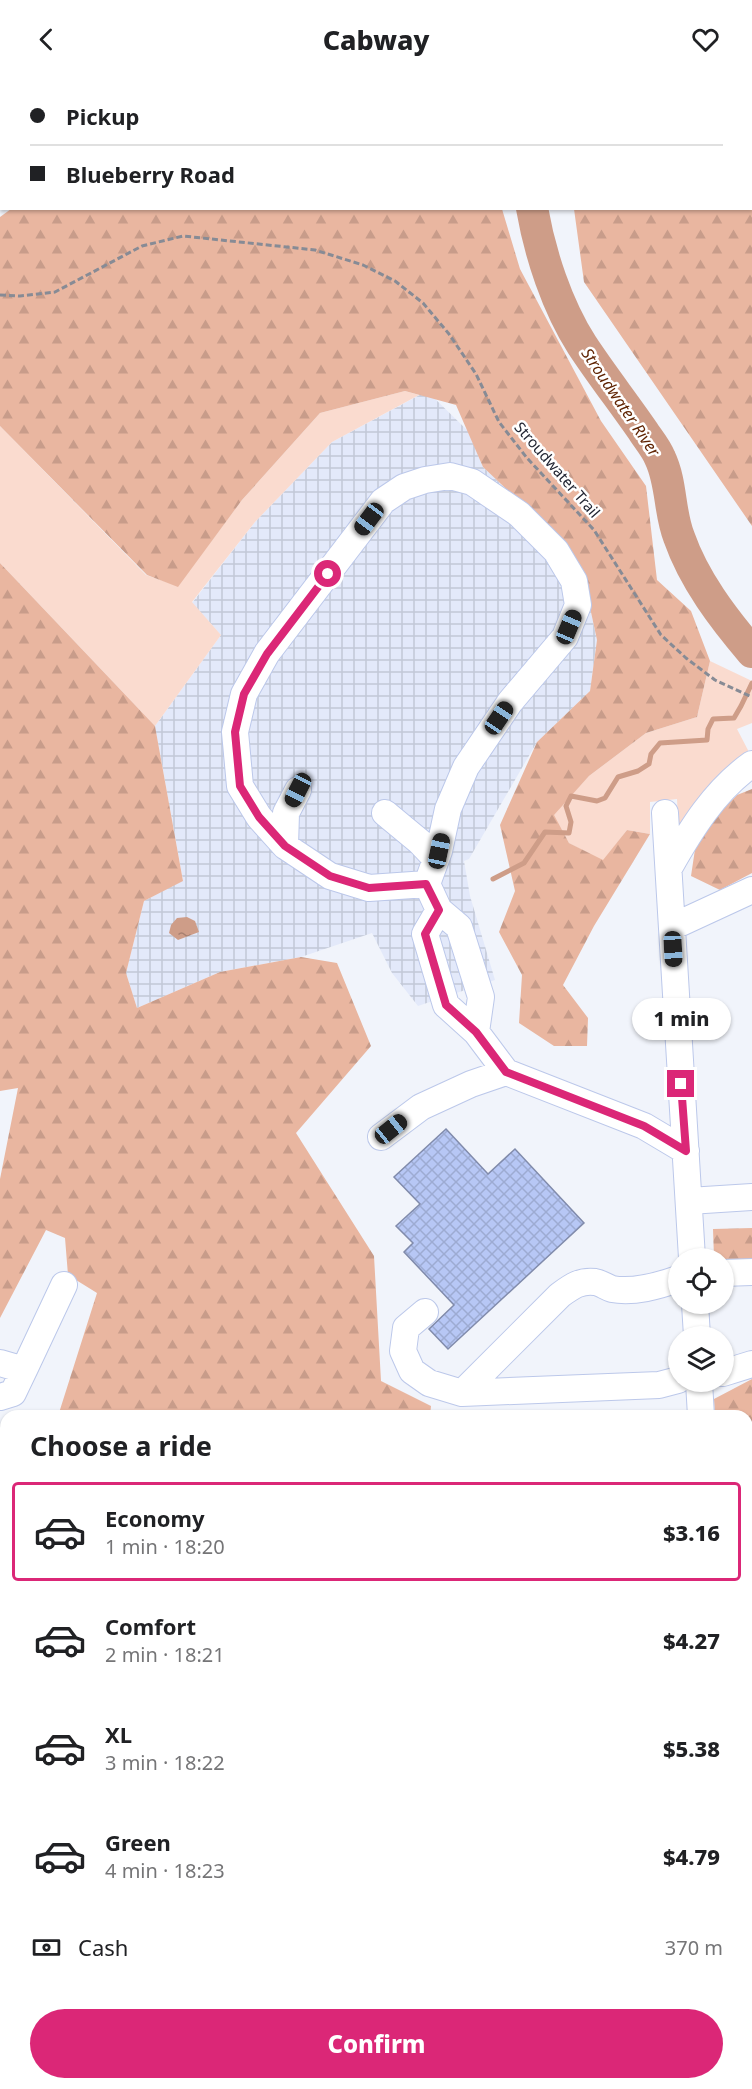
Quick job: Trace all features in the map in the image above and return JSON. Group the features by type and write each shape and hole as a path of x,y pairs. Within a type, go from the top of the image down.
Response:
{"street":[{"path":"426,884 369,888 330,876 285,846 259,817 240,786 235,732 244,694 267,654 383,501 404,487 425,480 450,476 472,482 519,514 556,551 574,580 578,605 565,637 510,702 466,767 448,808 436,859 426,884 439,910 459,927 481,997 476,1032"},
{"path":"669,868 694,824 734,777 752,764"},
{"path":"285,846 286,813 298,790"},
{"path":"385,813 420,842 436,859"},
{"path":"665,813 691,1248"},
{"path":"672,927 752,891"},
{"path":"439,910 425,934 446,1005 476,1032 506,1072 644,1126 686,1151"},
{"path":"381,1137 421,1107 471,1084 506,1072"},
{"path":"689,1201 752,1197"},
{"path":"734,1273 752,1272"},
{"path":"462,1393 560,1295 577,1283 595,1282 612,1289 631,1289 654,1287 668,1282"},
{"path":"0,1397 13,1393 12,1366 64,1285"},
{"path":"425,1312 406,1328 403,1351 412,1371 429,1383 462,1393 659,1385 668,1383"},
{"path":"734,1369 752,1364"},
{"path":"700,1392 701,1410"}],"path":[{"name":"Stroudwater Trail","path":"0,295 20,296 55,292 141,246 183,236 315,250 363,265 395,281 423,303 449,334 476,374 499,422 527,458 594,530 661,635 715,680 752,697"}],"shaded area":[{"path":"405,391 419,395 332,442 255,522 192,602 221,635 155,726 0,563 0,426 146,575 178,586 242,500 320,413"},
{"path":"427,391 468,431 483,467 537,518 583,575 597,640 590,691 537,742 469,859 464,861 470,896 495,980 418,1006 392,973 372,933 301,957 220,972 137,1008 126,973 144,901 183,880 155,726 221,635 192,603 255,522 332,442"},
{"path":"710,661 752,681 752,723 737,729 750,754 679,841 677,799 650,802 650,834 627,830 603,861 569,843 553,815 589,776 646,733 697,717"}],"green space":[{"path":"10,210 502,210 520,269 601,421 646,486 657,580 691,611 710,661 697,717 646,733 589,776 554,815 569,843 603,860 627,830 650,834 594,926 563,985 588,1018 587,1046 554,1046 519,1023 522,975 499,932 515,891 500,825 537,742 590,691 597,640 583,575 537,518 483,467 456,405 405,391 320,413 242,500 178,587 147,575 0,426 0,217"},
{"path":"574,210 752,210 752,526 584,282"},
{"path":"0,563 155,726 183,881 144,901 126,973 137,1008 220,972 301,957 337,963 371,1046 296,1133 374,1256 381,1381 431,1406 431,1410 60,1410 97,1293 68,1275 65,1238 46,1230 0,1318 0,1179 18,1088 0,1091"},
{"path":"752,789 752,873 720,890 691,876 697,836 737,795"},
{"path":"752,1228 752,1261 734,1261 734,1248 714,1248 713,1229"},
{"path":"752,1379 752,1410 715,1410 714,1399 727,1392 734,1392 734,1388"}],"water":[{"path":"187,917 195,921 199,932 178,940 169,933 171,925 177,918"}],"building":[{"path":"446,1129 488,1174 515,1149 584,1223 448,1349 429,1329 454,1305 404,1252 413,1243 396,1226 420,1204 394,1177"}],"waterway":[{"name":"Stroudwater River","path":"532,210 545,261 565,314 582,345 656,451 664,468 676,527 685,553 710,598 752,652"},
{"path":"493,879 524,863 545,832 569,833 571,822 566,806 571,796 597,801 605,798 618,777 638,771 649,764 651,754 660,743 707,740 708,729 713,719 734,718 752,683"}],"route":[{"path":"328,574 267,654 244,694 235,732 240,786 259,817 285,846 330,876 369,888 426,884 439,910 425,934 446,1005 476,1032 506,1072 644,1126 686,1151 681,1084"}]}
